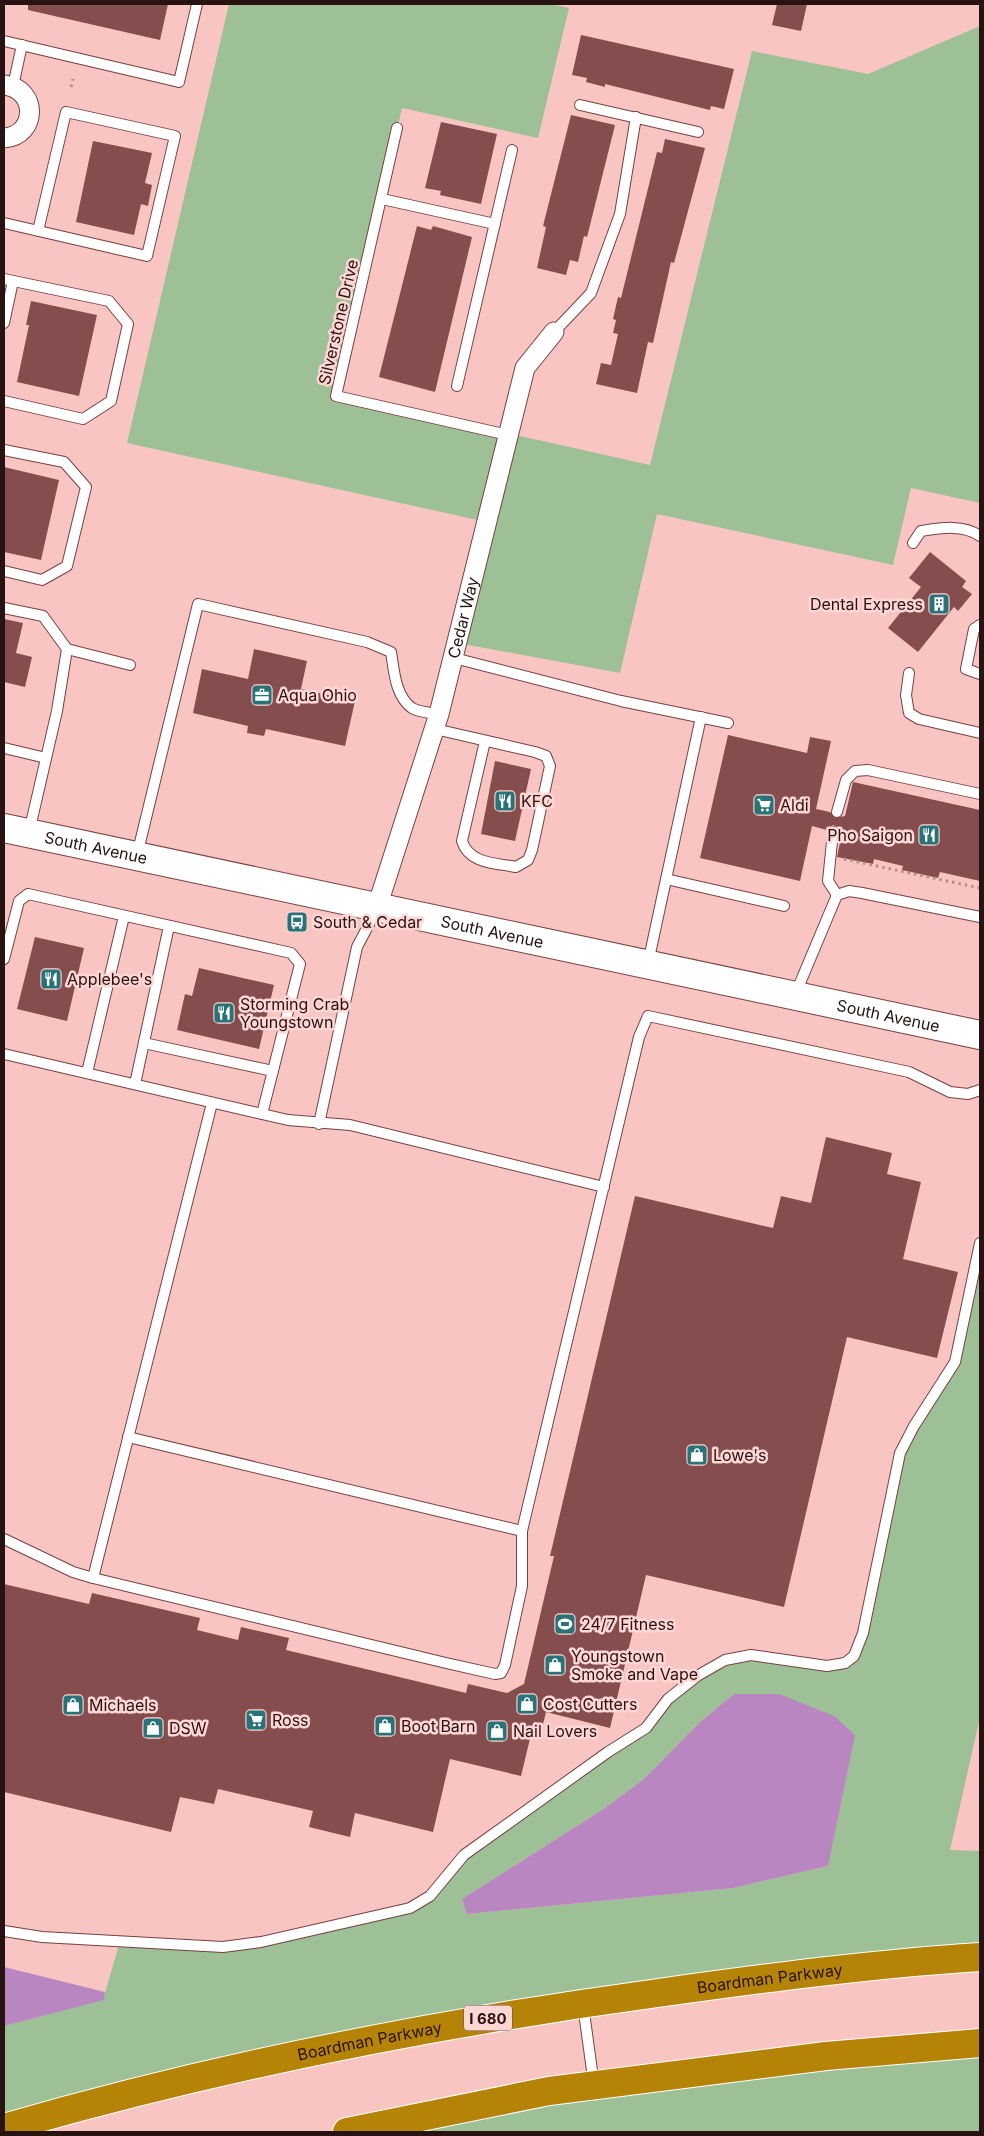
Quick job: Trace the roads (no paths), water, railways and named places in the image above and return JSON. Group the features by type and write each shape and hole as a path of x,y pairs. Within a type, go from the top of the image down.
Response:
{"highway":[{"name":"Boardman Parkway","path":"4,2128 157,2087 283,2058 472,2020 583,2002 806,1972 980,1957"},
{"path":"346,2132 549,2091 826,2056 980,2043"}],"main road":[{"name":"South Avenue","path":"16,830 980,1035"}],"street":[{"path":"4,138 20,132 28,122 30,111 29,103 23,92 8,86"},
{"name":"Cedar Way","path":"377,907 437,722 525,368 554,332"}],"lane":[{"path":"4,41 180,82 197,4"},
{"path":"8,86 22,45"},
{"path":"580,105 698,132"},
{"path":"4,223 38,231 147,256 175,136 66,112 38,231"},
{"path":"554,332 591,292 620,214 636,117"},
{"name":"Silverstone Drive","path":"397,128 336,396 508,435"},
{"path":"457,386 512,150"},
{"path":"382,199 495,224"},
{"path":"4,323 9,280 109,301 128,324 111,401 83,419 4,401"},
{"path":"4,450 64,462 86,487 67,566 42,580 4,571"},
{"path":"913,543 921,531 943,528 972,530 980,536"},
{"path":"136,856 198,604 367,642 391,652 394,676 401,695 412,708 437,722 485,741 546,756 550,766 532,850 528,860 516,868 476,859 465,850 462,841 485,741"},
{"path":"4,608 43,616 67,649 130,665"},
{"path":"980,625 974,629 966,669 980,674"},
{"path":"16,830 46,758 57,712 67,649"},
{"path":"454,658 621,701 728,723"},
{"path":"909,673 906,695 909,713 919,719 980,733"},
{"path":"647,965 700,717"},
{"path":"4,748 46,758"},
{"path":"838,812 846,780 855,771 868,770 980,794"},
{"path":"833,832 828,881 837,895"},
{"path":"666,879 784,906"},
{"path":"837,895 849,892 862,893 980,917"},
{"path":"4,959 19,901 28,894 291,953 300,964 262,1114"},
{"path":"795,996 837,895"},
{"path":"319,1124 357,947 377,907"},
{"path":"87,1073 124,916"},
{"path":"135,1084 169,926"},
{"path":"4,1539 73,1572 93,1578 495,1674 501,1673 505,1665 522,1586 522,1531 639,1037 648,1016 909,1072 950,1092 968,1094 980,1090"},
{"path":"144,1043 273,1071"},
{"path":"4,1054 262,1114 319,1124 350,1125 604,1187"},
{"path":"93,1578 212,1102"},
{"path":"4,1931 42,1937 223,1946 261,1942 410,1908 430,1896 464,1855 608,1752 646,1728 668,1700 697,1676 725,1660 751,1655 827,1666 845,1663 854,1656 863,1633 900,1453 914,1426 955,1362 980,1243"},
{"path":"128,1437 522,1531"},
{"path":"583,2002 594,2086"}],"place":[{"name":"Dental Express","path":"939,604"},
{"name":"Aqua Ohio","path":"262,695"},
{"name":"KFC","path":"505,801"},
{"name":"Aldi","path":"764,805"},
{"name":"Pho Saigon","path":"929,835"},
{"name":"South & Cedar","path":"297,922"},
{"name":"Applebee's","path":"51,979"},
{"name":"Storming Crab Youngstown","path":"224,1013"},
{"name":"Lowe's","path":"697,1455"},
{"name":"24/7 Fitness","path":"565,1624"},
{"name":"Youngstown Smoke and Vape","path":"555,1665"},
{"name":"Cost Cutters","path":"527,1704"},
{"name":"Michaels","path":"73,1705"},
{"name":"Ross","path":"256,1720"},
{"name":"Boot Barn","path":"385,1726"},
{"name":"DSW","path":"153,1728"},
{"name":"Nail Lovers","path":"497,1731"}]}
